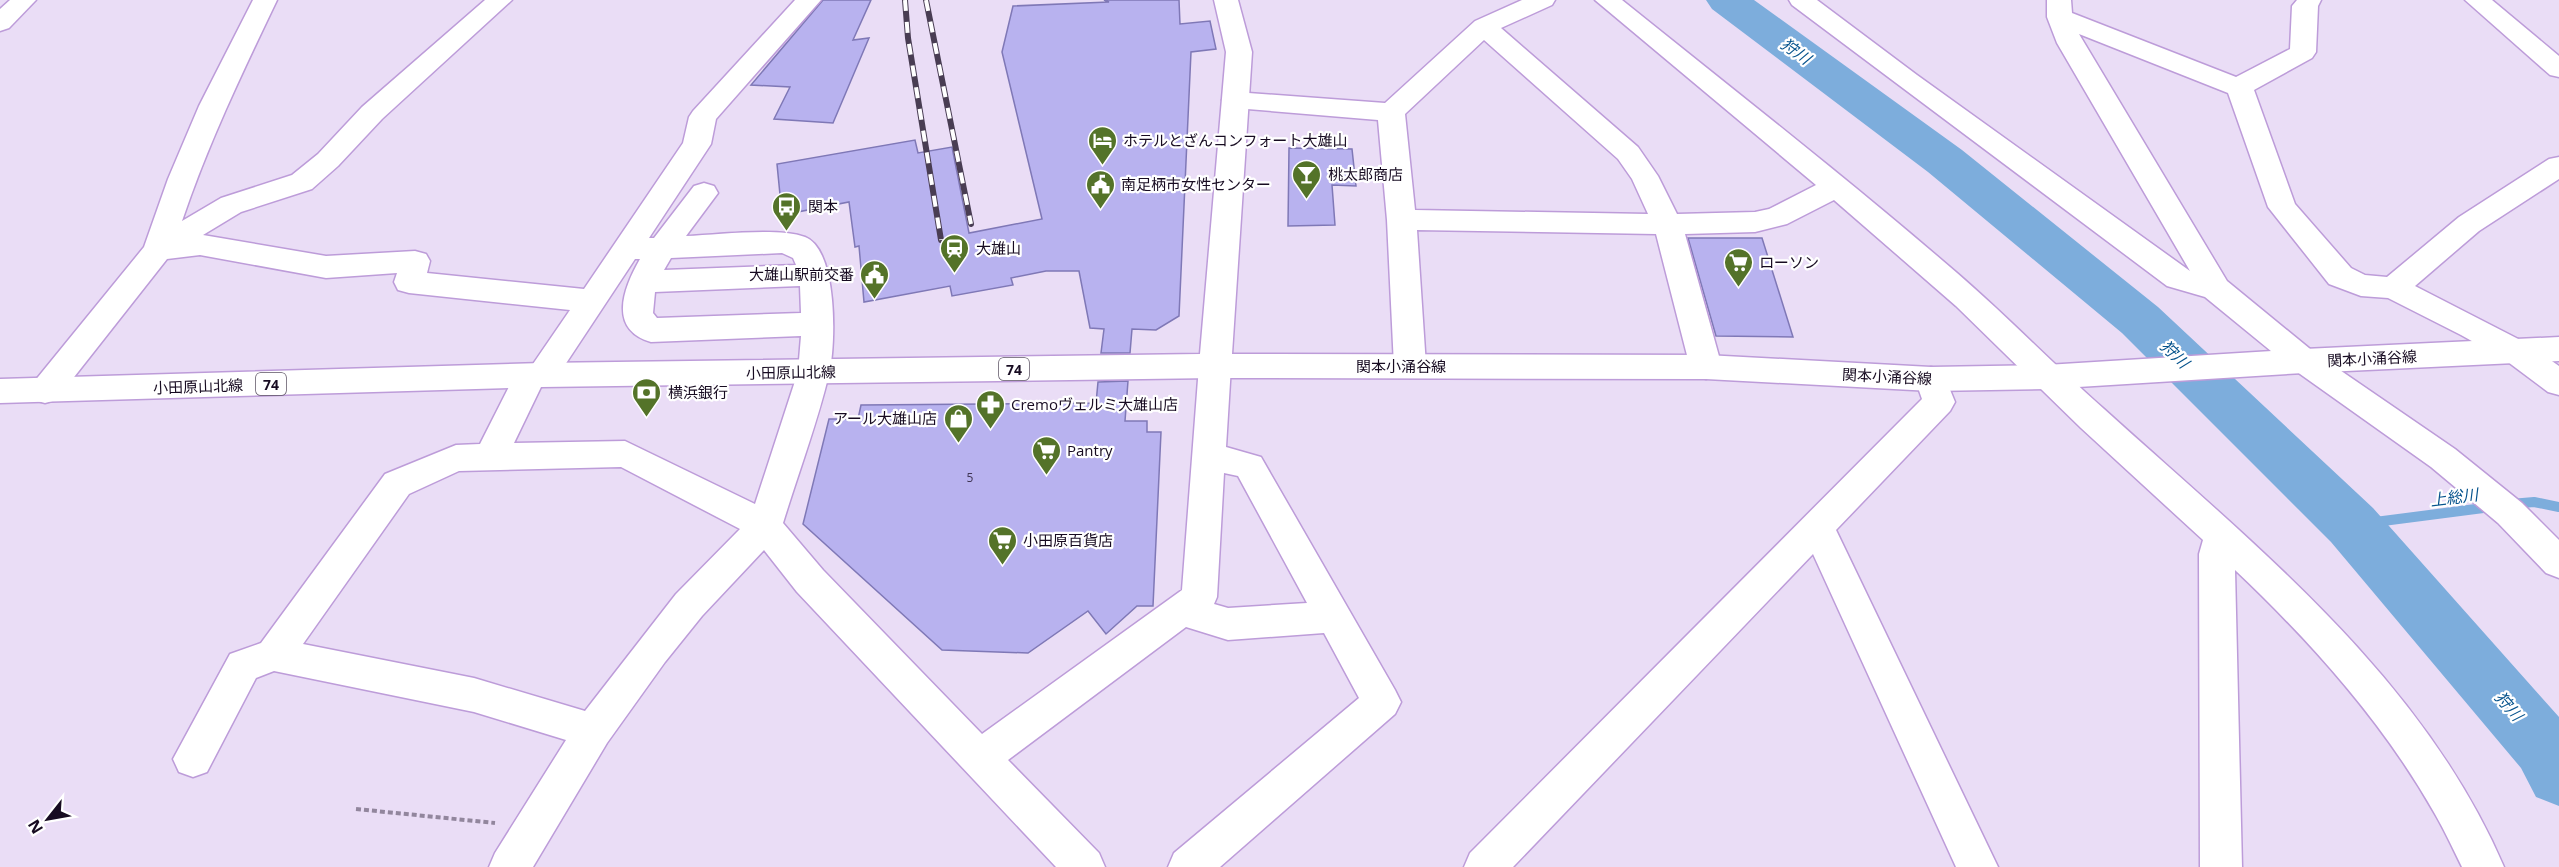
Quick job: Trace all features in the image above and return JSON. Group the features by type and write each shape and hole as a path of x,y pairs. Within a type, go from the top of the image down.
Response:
{"street":[{"path":"0,23 24,0"},
{"path":"158,250 182,179 212,106 265,0"},
{"path":"45,391 158,250 231,205 302,182 328,160 372,113 500,0"},
{"path":"491,457 536,375 591,301 697,144 703,117 809,0"},
{"path":"980,759 1199,597 1239,52 1227,0"},
{"path":"1234,100 1392,112 1484,26 1543,0"},
{"path":"1607,0 1951,284 2054,376 2223,536 2328,640 2418,749 2472,843 2482,867"},
{"path":"1801,0 2178,278 2216,289"},
{"path":"2240,88 2248,79 2293,60 2303,52 2305,6 2309,0"},
{"path":"2477,0 2559,69"},
{"path":"2058,5 2070,44 2216,289 2304,361 2443,458 2510,513 2559,563"},
{"path":"2058,5 2240,88 2282,207 2340,276 2361,285 2393,288 2515,351 2559,383"},
{"path":"1484,26 1628,153 1644,173 1669,224 1706,367"},
{"path":"1392,112 1402,220 1410,366"},
{"path":"2393,288 2469,224 2559,166"},
{"path":"1402,220 1669,224 1755,222 1777,217 1836,187"},
{"path":"704,193 661,249 644,282 637,308 639,321 651,331 817,324"},
{"path":"510,867 593,731 689,605 765,526 814,372 817,324 815,275 806,252 796,245 782,243 627,249"},
{"path":"158,250 200,245 326,267 415,261 409,282 591,301"},
{"path":"644,282 815,275"},
{"name":"関本小涌谷線","path":"1215,366 1706,367 1931,379 2054,376 2559,349"},
{"name":"小田原山北線","path":"0,391 536,375 1215,366"},
{"path":"1485,867 1939,402 1931,379"},
{"path":"274,655 397,484 456,458 625,454 765,526 810,581 1084,867"},
{"path":"1189,867 1382,702 1249,466 1209,456"},
{"path":"1817,526 1977,867"},
{"path":"2221,867 2217,554 2223,536"},
{"path":"1182,610 1228,624 1334,616"},
{"path":"193,759 243,666 274,655 474,695 593,731"}],"path":[{"path":"356,809 535,826"}],"building":[{"path":"823,0 871,0 853,40 869,38 833,123 774,119 790,87 751,85"},
{"path":"1104,0 1179,0 1180,24 1210,21 1216,49 1191,52 1179,316 1156,330 1132,329 1130,353 1101,353 1104,329 1090,328 1079,271 1046,271 1011,278 1013,285 952,296 950,286 864,302 859,246 855,247 849,202 782,215 777,164 915,140 918,153 952,147 969,233 1042,219 1002,52 1013,6 1109,2"},
{"path":"1289,148 1352,149 1356,186 1332,185 1335,225 1288,226"},
{"name":"ローソン","path":"1688,238 1762,238 1793,337 1716,336"},
{"name":"小田原百貨店","path":"1128,381 1125,421 1147,421 1147,432 1161,432 1153,606 1137,606 1106,634 1088,611 1028,653 942,650 803,524 829,419 858,419 861,405 1096,403 1098,382"}],"waterway":[{"name":"狩川","path":"1727,0 1945,161 2140,320 2352,525 2544,747 2559,775"},
{"name":"上総川","path":"2511,504 2534,502 2559,507"},
{"name":"上総川","path":"2352,525 2491,507"}],"railway":[{"path":"905,0 908,38 941,240"},
{"path":"926,0 971,224"}],"place":[{"name":"ホテルとざんコンフォート大雄山","path":"1102,166"},
{"name":"桃太郎商店","path":"1307,200"},
{"name":"南足柄市女性センター","path":"1100,210"},
{"name":"関本","path":"787,232"},
{"name":"大雄山","path":"955,274"},
{"name":"ローソン","path":"1738,288"},
{"name":"大雄山駅前交番","path":"875,300"},
{"name":"横浜銀行","path":"647,418"},
{"name":"Cremoヴェルミ大雄山店","path":"990,430"},
{"name":"アール大雄山店","path":"958,444"},
{"name":"Pantry","path":"1046,476"},
{"name":"小田原百貨店","path":"1002,566"}]}
